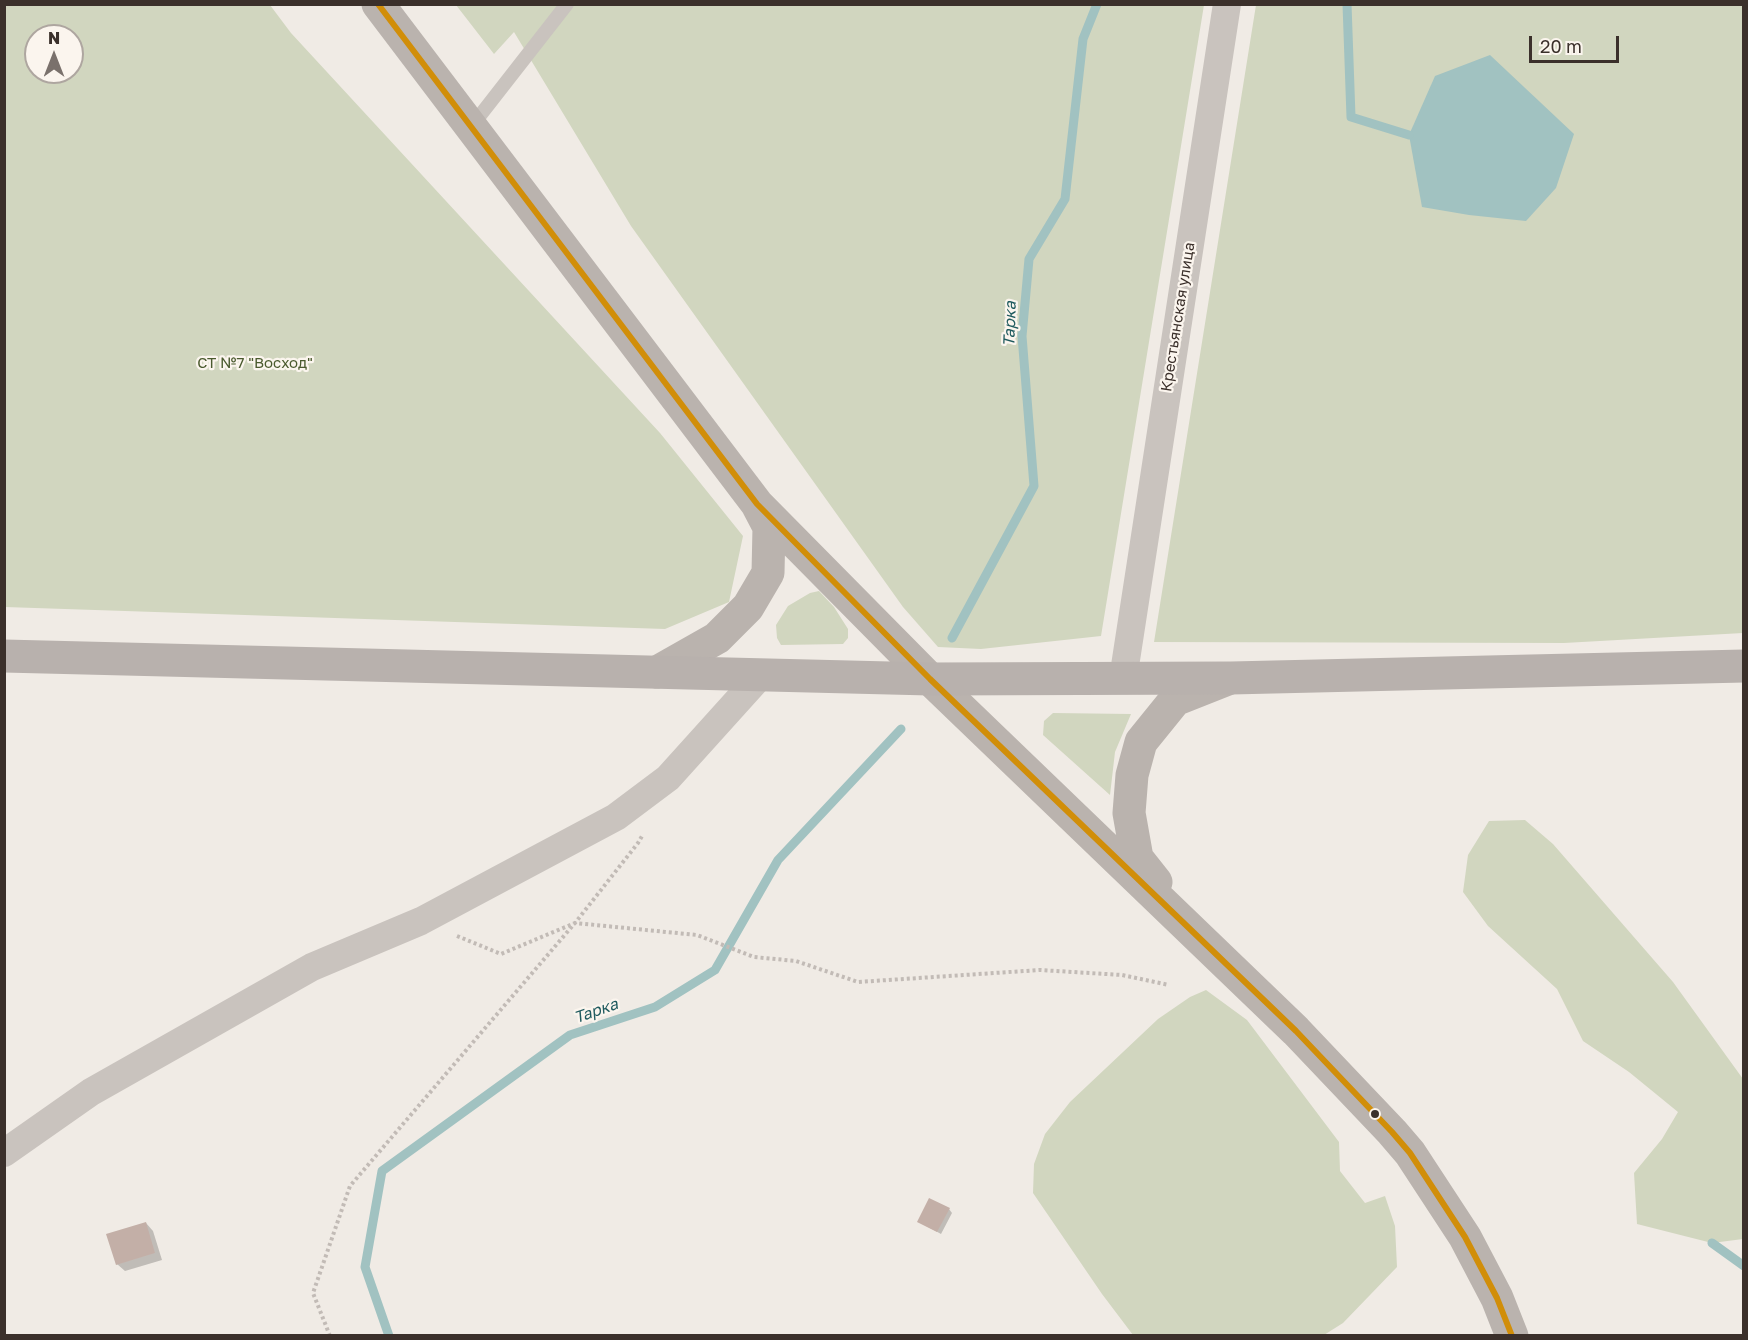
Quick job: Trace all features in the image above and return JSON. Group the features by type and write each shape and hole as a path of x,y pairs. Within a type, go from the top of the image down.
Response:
{"main road":[{"path":"378,4 757,504 930,679 1304,1039 1375,1112 1410,1154 1465,1237 1497,1298 1512,1335"},
{"path":"657,672 717,638 748,608 768,573 769,527 757,504"},
{"path":"4,656 930,679 1231,678 1743,666"},
{"path":"1197,936 1137,858 1130,813 1132,775 1141,742 1175,700 1231,678"}],"street":[{"name":"Крестьянская улица","path":"1123,679 1227,4"},
{"path":"4,1153 92,1092 312,967 421,921 616,817 668,778 760,676"}],"lane":[{"path":"471,127 567,4"}],"path":[{"path":"330,1335 313,1293 350,1186 575,923 638,843 643,832"},
{"path":"421,921 501,954 575,923 697,935 754,957 796,961 858,982 1040,970 1122,975 1169,985"}],"green space":[{"name":"СТ №7 \"Восход\"","path":"5,4 270,5 291,33 660,433 743,536 729,602 665,629 5,607"},
{"path":"456,5 1204,5 1101,636 981,649 938,647 903,607 631,226 514,32 494,54"},
{"path":"1256,5 1743,5 1743,633 1564,643 1154,642"},
{"path":"819,591 834,607 848,629 848,638 843,644 781,645 777,638 776,625 788,606 810,593"},
{"path":"1053,713 1131,714 1115,752 1110,795 1043,735 1044,721"},
{"path":"1525,820 1553,844 1673,982 1743,1079 1743,1239 1712,1243 1637,1224 1634,1173 1662,1139 1678,1112 1629,1072 1583,1041 1557,989 1488,926 1463,892 1468,855 1489,821"},
{"path":"1206,990 1247,1020 1339,1142 1340,1171 1365,1203 1385,1196 1395,1226 1397,1267 1343,1323 1324,1335 1133,1335 1033,1193 1034,1164 1045,1134 1070,1102 1158,1019 1190,997"}],"water":[{"path":"1490,55 1574,134 1556,188 1526,221 1422,207 1409,135 1435,76"}],"building":[{"path":"929,1198 950,1208 937,1232 917,1222"},
{"path":"146,1222 155,1253 116,1265 106,1234"}],"waterway":[{"name":"Тарка","path":"952,638 1034,486 1022,336 1029,259 1065,199 1083,39 1097,4"},
{"path":"1347,4 1351,117 1409,135"},
{"name":"Тарка","path":"389,1336 365,1267 382,1171 570,1035 655,1007 715,970 778,860 901,729"},
{"path":"1712,1243 1744,1266"}],"transit line":[{"path":"378,4 757,504 930,679 1296,1031 1410,1153 1465,1237 1497,1298 1512,1336"}]}
